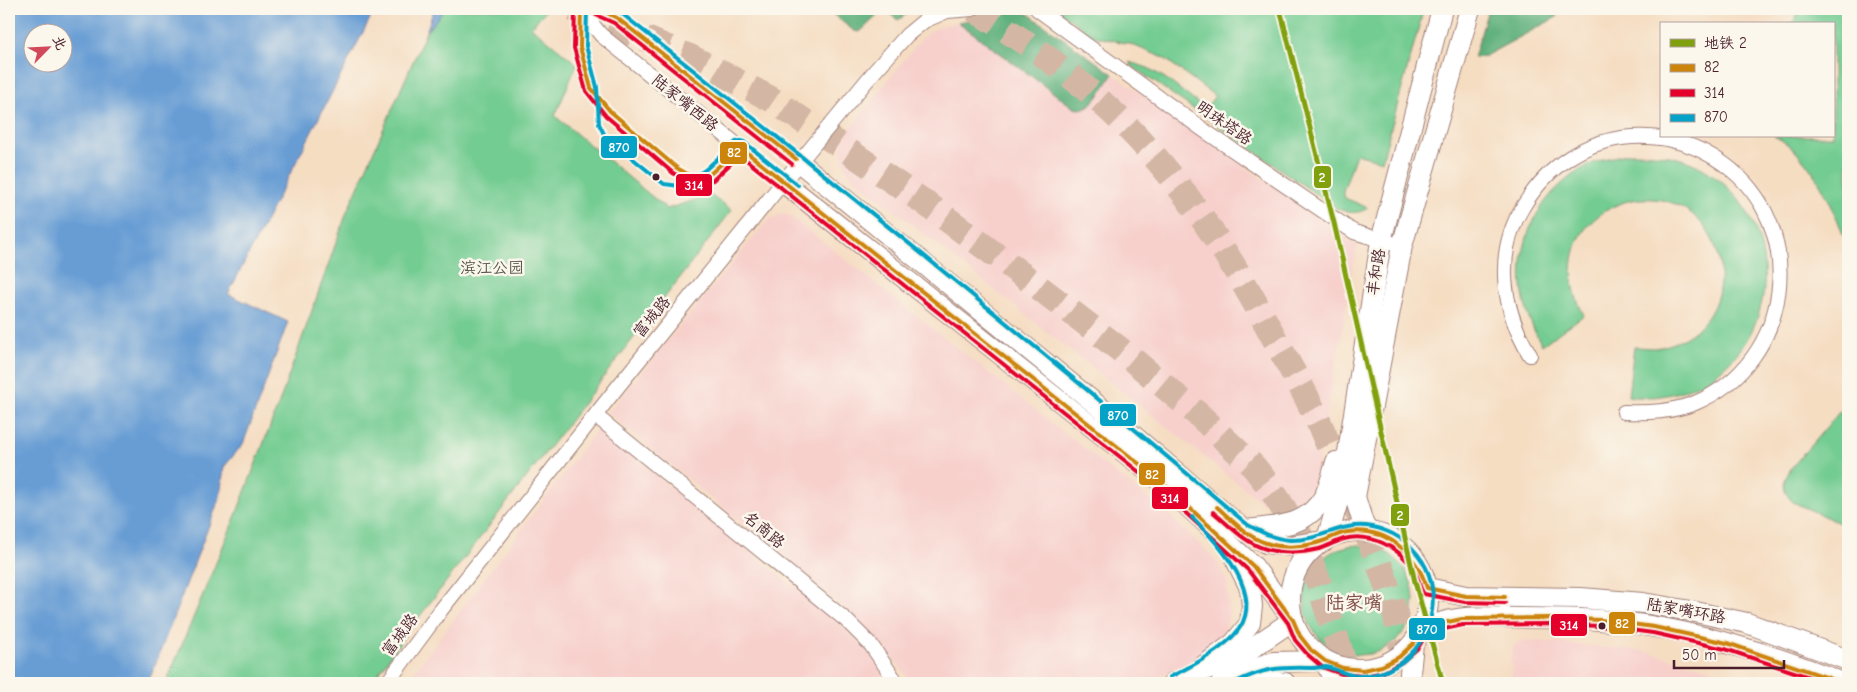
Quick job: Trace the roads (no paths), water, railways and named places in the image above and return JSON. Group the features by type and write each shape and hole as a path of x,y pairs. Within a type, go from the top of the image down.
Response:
{"street":[{"name":"陆家嘴西路","path":"583,9 601,36 1157,478 1253,566 1293,620"},
{"name":"陆家嘴西路","path":"599,9 617,18 799,162 1102,409 1244,530 1266,543 1291,546 1325,540"},
{"name":"富城路","path":"386,683 441,610 799,162 907,35 924,21 947,11 972,9"},
{"name":"明珠塔路","path":"1037,9 1204,131 1354,232 1402,246"},
{"name":"丰和路","path":"1325,540 1343,484 1380,241 1442,9"},
{"name":"丰和路","path":"1368,532 1363,523 1355,497 1402,246 1470,9"},
{"path":"1530,355 1513,322 1504,276 1508,244 1518,214 1536,186 1559,164 1587,148 1618,138 1650,136 1660,138"},
{"path":"1624,412 1648,413 1672,410 1694,403 1712,394 1733,379 1751,360 1765,338 1775,314 1780,279 1780,261 1775,236 1765,211 1751,189 1733,170 1712,155 1682,142 1661,138"},
{"path":"1244,530 1287,524 1301,520 1314,511 1326,494 1336,461 1345,411 1356,400"},
{"name":"名商路","path":"596,416 846,620 871,645 897,683"},
{"path":"1193,674 1234,643 1250,623 1252,606 1250,588 1240,566 1214,530"},
{"path":"1412,683 1410,673 1417,638 1427,611 1427,588 1420,568 1407,550 1389,538 1368,532 1347,532 1325,540 1307,554 1295,573 1290,594 1293,620 1305,643 1325,661 1343,668 1362,670 1382,666 1399,657 1417,638"},
{"name":"陆家嘴环路","path":"1427,588 1466,596 1581,598 1643,603 1692,611 1747,623 1848,660"},
{"name":"陆家嘴环路","path":"1417,638 1438,624 1462,618 1601,620 1654,627 1727,643 1843,683"},
{"path":"1172,683 1232,659 1293,620"},
{"path":"1221,683 1251,669 1273,662 1325,661"},
{"path":"1325,661 1335,683"},
{"path":"1237,683 1256,680 1285,683"}],"water":[{"path":"9,9 375,9 228,294 288,322 243,444 224,467 220,497 148,683 9,683"},
{"path":"434,9 445,9 426,32"}],"tunnel":[{"path":"573,9 690,57 771,99 924,202 1122,351 1200,416 1254,467 1269,486 1298,531 1319,583 1350,683"},
{"path":"974,9 1063,70 1119,119 1170,175 1214,236 1254,301 1306,397 1360,517 1395,612 1406,683"}],"metro line":[{"name":"2","path":"1280,9 1334,223 1415,582 1443,683"}],"district":[{"name":"陆家嘴","path":"1354,603"}],"park label":[{"name":"滨江公园","path":"492,268"}]}
